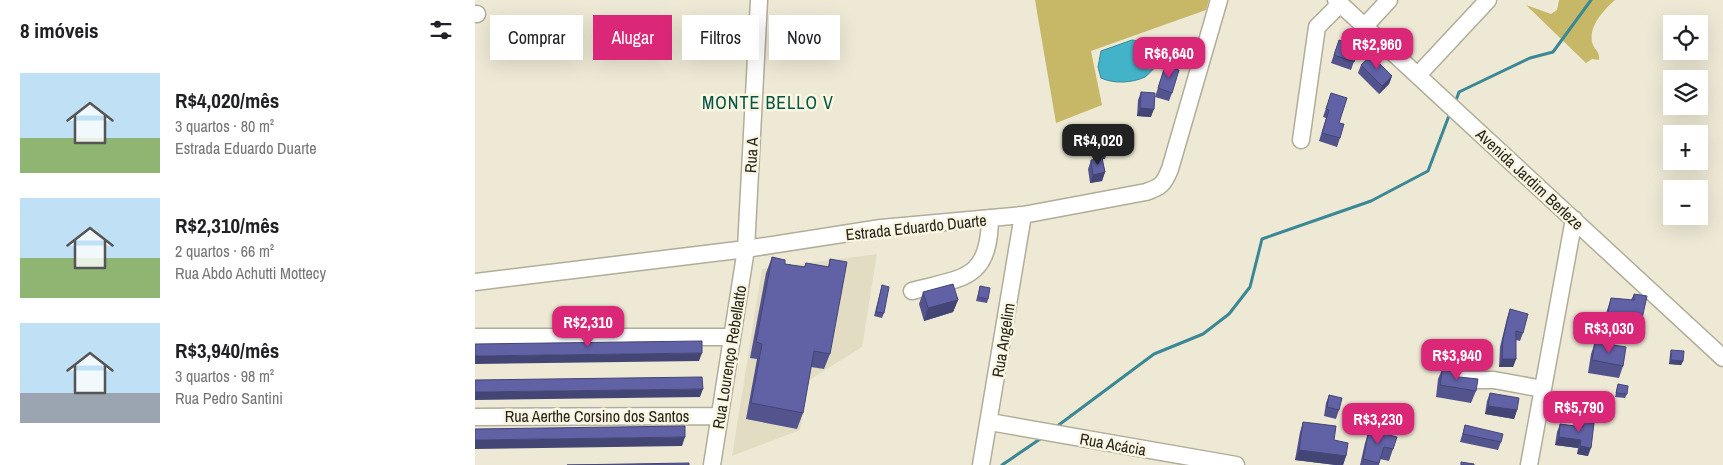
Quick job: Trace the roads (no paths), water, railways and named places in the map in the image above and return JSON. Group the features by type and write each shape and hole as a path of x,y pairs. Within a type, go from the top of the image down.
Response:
{"street":[{"name":"Rua A","path":"746,249 759,0"},
{"name":"Estrada Eduardo Duarte","path":"475,282 746,249 881,228 1023,215 1159,188 1166,181 1171,170 1219,0"},
{"path":"1365,26 1389,0"},
{"path":"1418,75 1488,0"},
{"path":"1301,140 1317,27 1338,2"},
{"name":"Avenida Jardim Berleze","path":"1338,2 1723,358"},
{"name":"Rua Angelim","path":"981,465 1023,215"},
{"path":"912,291 966,276 974,271 985,254 989,218"},
{"path":"1529,465 1574,219"},
{"name":"Rua Lourenço Rebellatto","path":"712,465 746,249"},
{"path":"475,337 732,337"},
{"path":"1459,380 1494,380 1543,389"},
{"name":"Rua Aerthe Corsino dos Santos","path":"475,417 719,416"},
{"name":"Rua Acácia","path":"989,422 1236,465"}],"water":[{"path":"1132,40 1151,47 1157,60 1157,66 1145,77 1134,81 1117,82 1101,78 1098,67 1101,51"}],"waterway":[{"path":"1455,103 1459,92 1530,58 1553,52 1591,0"},
{"path":"1056,427 1154,354 1203,334 1229,314 1250,287 1262,239 1371,201 1428,171 1450,113"},
{"path":"1002,465 1043,437"}],"district":[{"name":"MONTE BELLO V","path":"768,103"}]}
